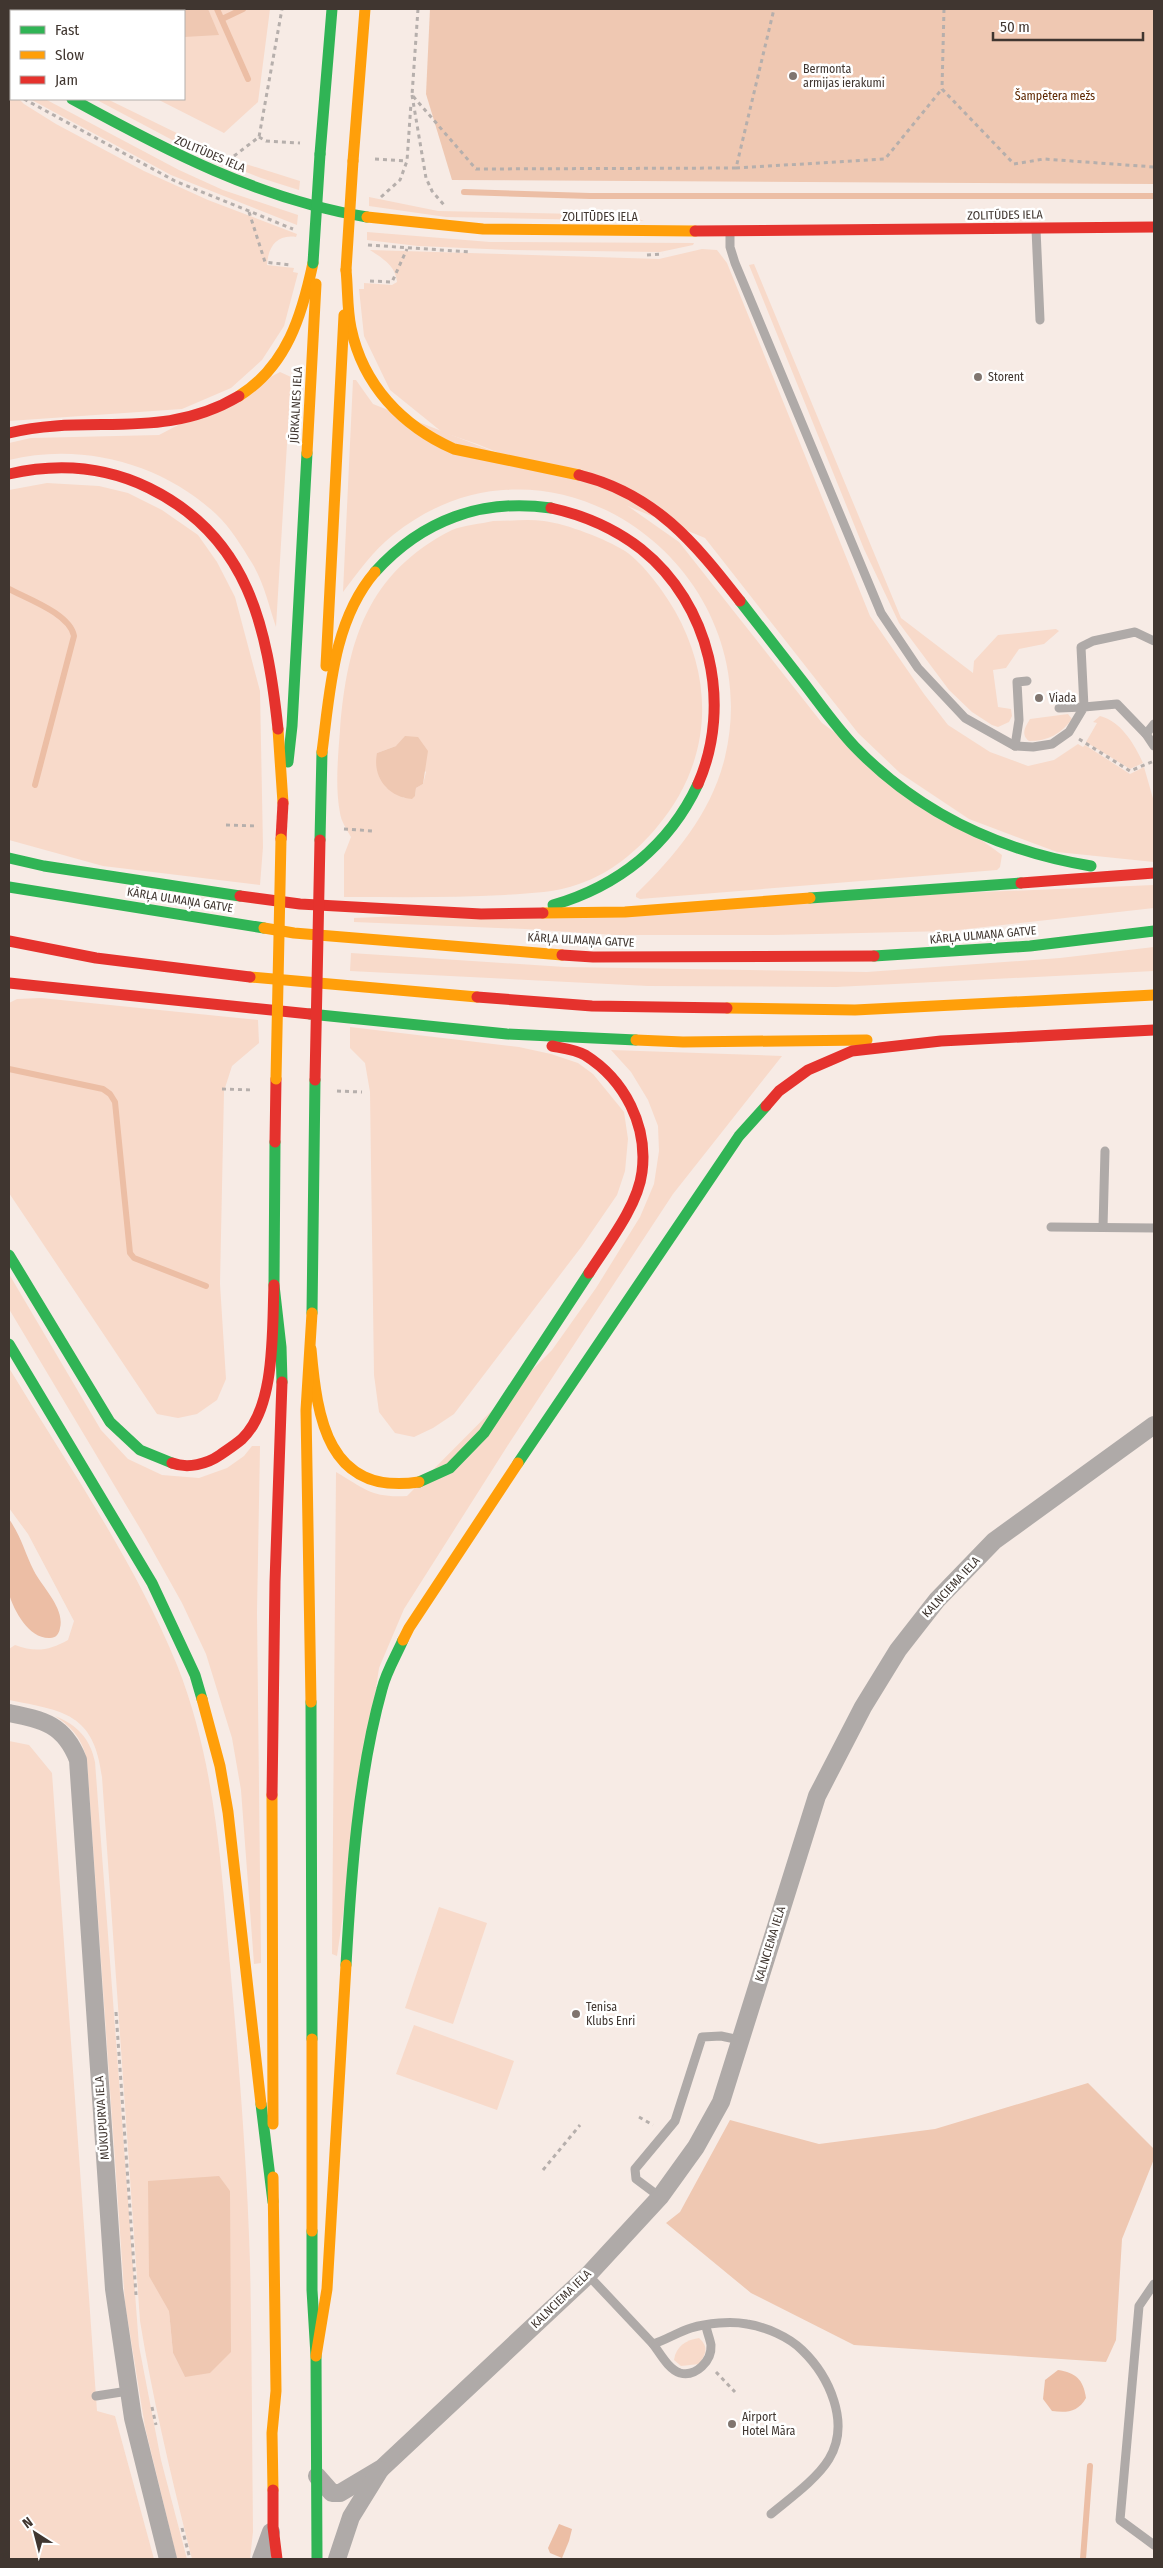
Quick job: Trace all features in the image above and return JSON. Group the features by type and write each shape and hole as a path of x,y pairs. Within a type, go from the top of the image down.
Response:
{"main road":[{"name":"JŪRKALNES IELA","path":"283,804 292,716 316,289 313,263 332,9"},
{"path":"317,2559 316,2356 312,2290 311,1601 306,1410 311,1349 322,752 346,270 365,9"},
{"name":"ZOLITŪDES IELA","path":"74,100 182,158 228,177 316,206 362,217 455,228 730,231 1154,227"},
{"path":"9,433 54,426 161,424 194,418 220,407 256,382 284,350 301,312 313,263"},
{"path":"346,270 351,326 362,362 381,395 408,423 430,438 456,449 589,478 621,489 650,505 676,525 701,551 843,733 863,755 885,775 929,807 981,835 1032,855 1057,862 1154,873"},
{"path":"9,474 41,467 62,466 118,475 152,489 178,504 195,517 225,547 246,587 267,654 277,720 283,804 276,1079 274,1285 270,1373 256,1420 242,1439 212,1460 194,1465 176,1464 140,1450 110,1422 9,1255"},
{"path":"322,752 339,646 353,605 373,574 405,544 426,529 471,509 507,504 541,506 593,519 628,538 652,557 682,592 694,614 710,658 717,708 715,733 703,776 681,815 661,841 618,879 587,895 569,901 481,914"},
{"path":"9,850 44,866"},
{"path":"9,858 44,866 196,891 300,904 481,914 552,915 634,912 1154,873"},
{"name":"KĀRĻA ULMAŅA GATVE","path":"9,887 294,932 593,957 896,956 1030,946 1154,931"},
{"path":"9,941 96,958 300,983 592,1006 855,1010 1154,995"},
{"path":"11,985 507,1034 683,1042 842,1039 942,1041"},
{"path":"316,2356 327,2289 351,1880 368,1745 382,1687 409,1628 591,1353 739,1136 780,1091 808,1070 852,1051 942,1041 1154,1030"},
{"path":"311,1349 321,1422 328,1440 343,1459 362,1474 375,1481 398,1485 436,1476 455,1464 484,1433 627,1215 642,1173 641,1131 630,1104 613,1079 584,1054 507,1034"},
{"path":"274,1285 281,1347 282,1387 275,1582 272,1834 273,2202 276,2391 272,2433 272,2527 277,2559"},
{"path":"9,1344 152,1583 195,1675 220,1766 228,1812 244,1970 273,2202"}],"street":[{"name":"KALNCIEMA IELA","path":"317,2476 332,2493 340,2493 382,2468 588,2275 660,2197 696,2147 721,2102 818,1796 864,1707 898,1650 937,1600 994,1542 1154,1425"},
{"name":"MŪKUPURVA IELA","path":"9,1713 36,1718 52,1725 68,1740 78,1760 114,2290 128,2391 141,2460 168,2559"},
{"name":"KALNCIEMA IELA","path":"337,2559 351,2518 382,2468"},
{"path":"261,2559 272,2527"}],"lane":[{"path":"1036,228 1040,320"},
{"path":"730,231 730,247 735,263 881,613 918,668 965,718 1015,746 1033,747 1052,744 1069,732 1084,707 1081,646 1092,640 1135,632 1154,641"},
{"path":"1015,746 1019,720 1017,682 1027,681"},
{"path":"1059,708 1117,704 1146,734 1154,746"},
{"path":"1146,734 1154,724"},
{"path":"1103,1227 1105,1151"},
{"path":"1051,1227 1154,1228"},
{"path":"660,2197 636,2179 635,2169 675,2120 702,2037 721,2036 740,2040"},
{"path":"588,2275 671,2367 680,2372 692,2373 703,2367 710,2356 711,2346 706,2326"},
{"path":"1154,2284 1139,2306 1120,2520 1154,2545"},
{"path":"652,2344 691,2328 730,2323 748,2324 776,2333 801,2349 822,2375 837,2406 837,2437 829,2459 807,2483 771,2514"},
{"path":"96,2396 128,2391"}],"path":[{"path":"232,157 259,137 282,9"},
{"path":"381,196 400,180 407,161 418,9"},
{"path":"736,168 774,9"},
{"path":"412,95 476,169 736,168 885,159 942,89 944,9"},
{"path":"942,89 1014,164 1044,159 1154,167"},
{"path":"412,95 426,178 439,201 450,210"},
{"path":"259,137 266,141 302,143"},
{"path":"372,159 407,161"},
{"path":"249,211 264,262 294,266"},
{"path":"365,281 392,282 407,249"},
{"path":"1069,732 1130,771 1154,761"},
{"path":"226,825 261,827"},
{"path":"340,829 373,831"},
{"path":"222,1090 255,1090"},
{"path":"336,1091 362,1092"},
{"path":"116,2007 136,2299"},
{"path":"543,2170 580,2125"},
{"path":"716,2372 735,2392"},
{"path":"151,2399 158,2434"},
{"path":"180,2523 190,2559"}],"shaded area":[{"path":"9,9 270,9 258,102 224,133 159,100 185,100 185,10 10,10 9,38"},
{"path":"9,87 10,100 20,100 56,124 144,171 208,200 297,234 296,237 283,238 274,244 269,253 267,265 294,268 293,272 298,273 284,326 262,360 231,388 182,409 9,421"},
{"path":"32,100 47,100 179,170 223,190 298,215 297,225 171,175"},
{"path":"97,100 109,100 230,159 300,181 299,190 261,178 193,151"},
{"path":"369,197 438,211 628,215 644,221 446,217 369,206"},
{"path":"367,232 490,242 694,243 693,245 660,252 511,250 418,246 367,240"},
{"path":"702,249 717,250 727,263 870,616 924,694 948,725 990,752 1028,766 1054,760 1078,744 1083,747 1085,745 1130,774 1144,767 1154,802 1154,862 1057,852 969,819 900,773 858,733 705,538 477,444 442,432 390,390 364,336 359,289 364,289 364,283 392,285 397,282 391,267 384,259 370,250 659,259"},
{"path":"754,264 901,618 973,673 974,661 998,635 1056,629 1059,631 1044,644 1019,649 1006,668 993,670 998,707 1011,709 1012,716 1009,722 998,727 972,712 949,690 899,623 864,549 749,265"},
{"path":"280,372 291,377 276,627 263,587 244,551 221,519 195,496 146,470 119,461 92,456 64,454 36,455 9,460 9,443 31,438 159,435"},
{"path":"353,380 356,380 373,404 622,502 679,542 822,723 1002,855 1000,867 997,870 640,899 636,897 636,894 665,864 690,832 711,796 725,757 730,688 714,624 681,570 635,527 579,499 518,489 454,500 393,535 372,555 343,592"},
{"path":"47,483 99,486 128,493 162,510 198,535 217,562 235,597 260,691 263,847 260,885 103,866 9,840 9,490"},
{"path":"538,520 575,529 625,551 653,579 675,611 688,639 697,667 702,695 702,722 697,750 688,777 675,802 657,827 632,853 602,874 579,884 552,891 505,895 344,897 344,855 351,837 340,813 337,782 343,698 348,668 356,639 367,613 381,589 400,567 423,547 452,530 493,521","holes":["396,746 426,772 423,784 416,788 415,796 404,798 386,787 377,753"]},
{"path":"1068,714 1072,719 1059,733 1042,740 1029,741 1026,738 1024,733 1030,719"},
{"path":"1100,716 1121,728 1136,749 1143,763 1130,769 1086,742 1097,723 1093,722"},
{"path":"1154,885 1154,908 949,931 773,935 615,935 525,929 354,922 354,918"},
{"path":"1154,947 1154,971 836,987 648,986 350,971 351,953 565,967 867,972 1060,958"},
{"path":"41,998 258,1020 259,1043 232,1066 224,1091 220,1284 226,1379 217,1400 197,1414 178,1418 157,1414 9,1193 9,1003 17,999"},
{"path":"350,1027 519,1047 551,1054 578,1063 593,1074 624,1112 628,1139 625,1171 617,1195 582,1246 454,1414 433,1428 414,1437 395,1433 379,1412 374,1375 370,1092 365,1063 350,1048"},
{"path":"611,1050 782,1056 673,1194 508,1445 404,1609 379,1668 337,1956 332,1954 336,1472 362,1488 377,1494 407,1496 552,1350 596,1288 640,1217 654,1184 659,1151 658,1126 648,1100 631,1072"},
{"path":"9,1274 101,1430 128,1459 162,1475 199,1478 227,1468 244,1456 252,1446 260,1446 257,1613 261,1963 254,1964 241,1790 232,1738 206,1654 182,1603 144,1535 9,1309"},
{"path":"9,1368 99,1513 160,1626 190,1701 208,1775 223,1889 247,2188 252,2398 253,2532 250,2559 192,2559 163,2440 140,2321 102,1777 98,1756 92,1740 84,1727 60,1712 9,1700 9,1649 15,1645 36,1650 43,1649 68,1640 74,1621 28,1534 9,1508","holes":["169,2311 185,2377 173,2353"]},
{"path":"9,1519 34,1571 56,1605 61,1620 58,1634 54,1637 42,1637 29,1629 23,1623 11,1601 9,1594"},
{"path":"55,1716 70,1724 81,1733 90,1746 95,1762 139,2346 161,2460 187,2559 177,2559 145,2427 125,2303 87,1761 83,1747 76,1735"},
{"path":"9,1741 29,1745 52,1773 97,2411 115,2416 154,2559 9,2559"},
{"path":"439,1907 487,1923 453,2024 405,2008"},
{"path":"414,2025 514,2061 497,2110 396,2074"},
{"path":"699,2338 704,2344 705,2351 699,2364 681,2366 674,2360 682,2344"},
{"path":"1058,2370 1074,2375 1083,2386 1086,2398 1076,2409 1063,2412 1052,2411 1043,2399 1045,2380"},
{"path":"559,2524 572,2529 562,2558 550,2553 548,2548"}],"green space":[{"path":"208,9 219,35 185,37 185,10 33,10"},
{"name":"Šampētera mežs","path":"430,9 1154,9 1154,184 452,180 426,94"},
{"path":"405,736 418,737 428,751 423,784 416,788 415,796 412,799 389,790 380,778 376,762 377,753 396,746"},
{"path":"1088,2083 1154,2149 1154,2159 1122,2239 1116,2340 1106,2362 854,2345 751,2293 666,2223 680,2212 730,2120 819,2144 935,2129"},
{"path":"219,2176 230,2191 231,2352 210,2373 185,2377 173,2353 169,2311 149,2276 148,2181"}],"waterway":[{"path":"217,9 248,79"},
{"path":"222,19 243,9"},
{"path":"464,192 590,196 1154,196"},
{"path":"9,589 57,614 71,628 74,636 35,785"},
{"path":"9,1069 103,1089 110,1094 115,1102 130,1253 134,1258 206,1286"},
{"path":"1083,2559 1090,2466"}],"traffic: fast":[{"path":"320,154 332,9"},
{"path":"74,100 142,137 252,186 289,199 367,217"},
{"path":"313,263 320,154"},
{"path":"288,762 292,726 307,453"},
{"path":"375,572 393,554 413,539 433,526 455,517 477,510 501,506 551,508"},
{"path":"740,601 848,739 880,770 906,791 934,810 963,826 994,839 1025,850 1091,866"},
{"path":"320,840 322,752"},
{"path":"553,905 599,887 639,861 657,845 672,826 698,784"},
{"path":"9,858 44,866 240,896"},
{"path":"810,898 1021,883"},
{"path":"9,887 264,928"},
{"path":"874,956 1030,946 1154,931"},
{"path":"310,1014 507,1034 636,1040"},
{"path":"312,1313 315,1080"},
{"path":"518,1463 739,1136 766,1106"},
{"path":"275,1142 274,1285 281,1347 282,1382"},
{"path":"9,1255 110,1422 140,1450 172,1463"},
{"path":"419,1482 450,1468 484,1433 589,1273"},
{"path":"9,1344 152,1583 195,1675 202,1699"},
{"path":"346,1965 353,1861 367,1756 384,1683 403,1640"},
{"path":"311,1702 312,2039"},
{"path":"261,2104 273,2202"},
{"path":"312,2231 312,2290 316,2356 317,2559"}],"traffic: slow":[{"path":"353,161 365,9"},
{"path":"346,270 353,161"},
{"path":"367,217 483,229 695,231"},
{"path":"239,396 256,384 269,370 290,338 304,302 313,263"},
{"path":"346,270 350,321 357,349 375,385 402,416 435,440 454,449 579,475"},
{"path":"307,453 316,284"},
{"path":"326,666 344,315"},
{"path":"322,752 331,681 342,634 350,612 361,591 375,572"},
{"path":"278,729 283,803"},
{"path":"276,1079 281,839"},
{"path":"543,913 625,912 810,898"},
{"path":"264,928 294,933 562,955"},
{"path":"250,977 477,997"},
{"path":"727,1008 855,1010 1154,995"},
{"path":"636,1040 683,1042 867,1040"},
{"path":"311,1702 306,1410 312,1313"},
{"path":"311,1349 317,1400 324,1425 333,1446 346,1464 364,1477 388,1483 419,1482"},
{"path":"403,1640 409,1628 518,1463"},
{"path":"202,1699 220,1766 228,1812 261,2104"},
{"path":"272,1795 273,2124"},
{"path":"316,2356 327,2289 346,1965"},
{"path":"312,2039 312,2231"},
{"path":"273,2177 276,2391 272,2433 273,2490"}],"traffic: jam":[{"path":"695,231 1154,227"},
{"path":"9,433 68,425 153,423 182,418 210,410 239,396"},
{"path":"9,474 45,468 63,468 98,471 115,475 149,488 183,508 210,532 231,559 247,589 259,621 267,655 278,729"},
{"path":"579,475 606,483 630,494 671,523 706,559 740,601"},
{"path":"551,508 598,524 620,535 641,549 665,572 684,598 699,626 708,657 714,689 714,721 708,753 698,784"},
{"path":"281,839 283,803"},
{"path":"315,1080 320,840"},
{"path":"1021,883 1154,873"},
{"path":"240,896 300,904 481,914 543,913"},
{"path":"9,941 96,958 250,977"},
{"path":"562,955 593,957 874,956"},
{"path":"9,983 310,1014"},
{"path":"477,997 592,1006 727,1008"},
{"path":"766,1106 779,1091 808,1070 852,1051 941,1041 1154,1030"},
{"path":"552,1046 582,1053 612,1077 631,1106 641,1138 642,1172 635,1198 621,1225 589,1273"},
{"path":"275,1142 276,1079"},
{"path":"172,1463 184,1466 197,1465 209,1461 242,1439 253,1425 267,1388 272,1345 274,1285"},
{"path":"272,1795 275,1582 282,1382"},
{"path":"273,2490 273,2527 277,2559"}],"place":[{"name":"Bermonta armijas ierakumi","path":"793,76"},
{"name":"Storent","path":"978,377"},
{"name":"Viada","path":"1039,698"},
{"name":"Tenisa Klubs Enri","path":"576,2014"},
{"name":"Airport Hotel Māra","path":"732,2424"}]}
